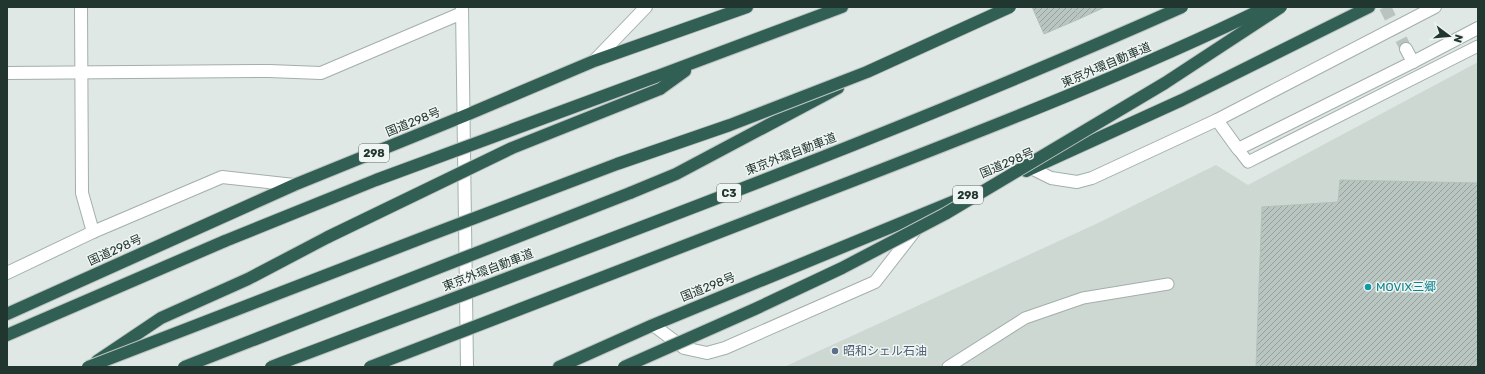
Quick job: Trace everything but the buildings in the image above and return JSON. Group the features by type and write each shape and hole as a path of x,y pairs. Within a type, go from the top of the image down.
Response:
{"highway":[{"name":"国道298号","path":"7,314 294,185 594,61 747,7"},
{"path":"88,367 161,318 248,279 414,194 512,148 658,83 699,60 842,7"},
{"path":"88,367 617,164 730,125 867,72 1010,7"},
{"name":"東京外環自動車道","path":"271,367 641,227 944,109 1077,54 1182,7"},
{"name":"東京外環自動車道","path":"370,367 992,127 1114,78 1214,33 1267,7"},
{"path":"624,367 755,309 842,268 944,214 1165,83 1281,7"},
{"name":"国道298号","path":"559,367 653,325 1032,168 1182,100 1369,7"},
{"path":"184,367 676,174 867,72"},
{"path":"7,335 225,241 376,180 658,83"},
{"path":"383,367 410,352"}],"street":[{"path":"81,7 82,193 92,232"},
{"path":"594,61 646,7"},
{"path":"1032,168 1051,178 1077,182 1092,178 1217,120 1435,7"},
{"path":"7,73 269,71 321,73 462,10 467,367"},
{"path":"1217,120 1238,149 1478,28"},
{"path":"1406,49 1413,62"},
{"path":"7,273 92,232 222,177 294,185"},
{"path":"653,325 684,348 707,353 725,348 876,282 930,211"}],"lane":[{"path":"1238,149 1248,162 1478,46"},
{"path":"948,367 1025,318 1083,298 1168,284"}],"shaded area":[{"path":"1478,62 1478,367 784,367 1096,224 1216,165 1248,185"}],"tunnel":[{"path":"1385,7 1406,49"}],"place":[{"name":"MOVIX三郷","path":"1368,287"},
{"name":"昭和シェル石油","path":"835,351"}]}
